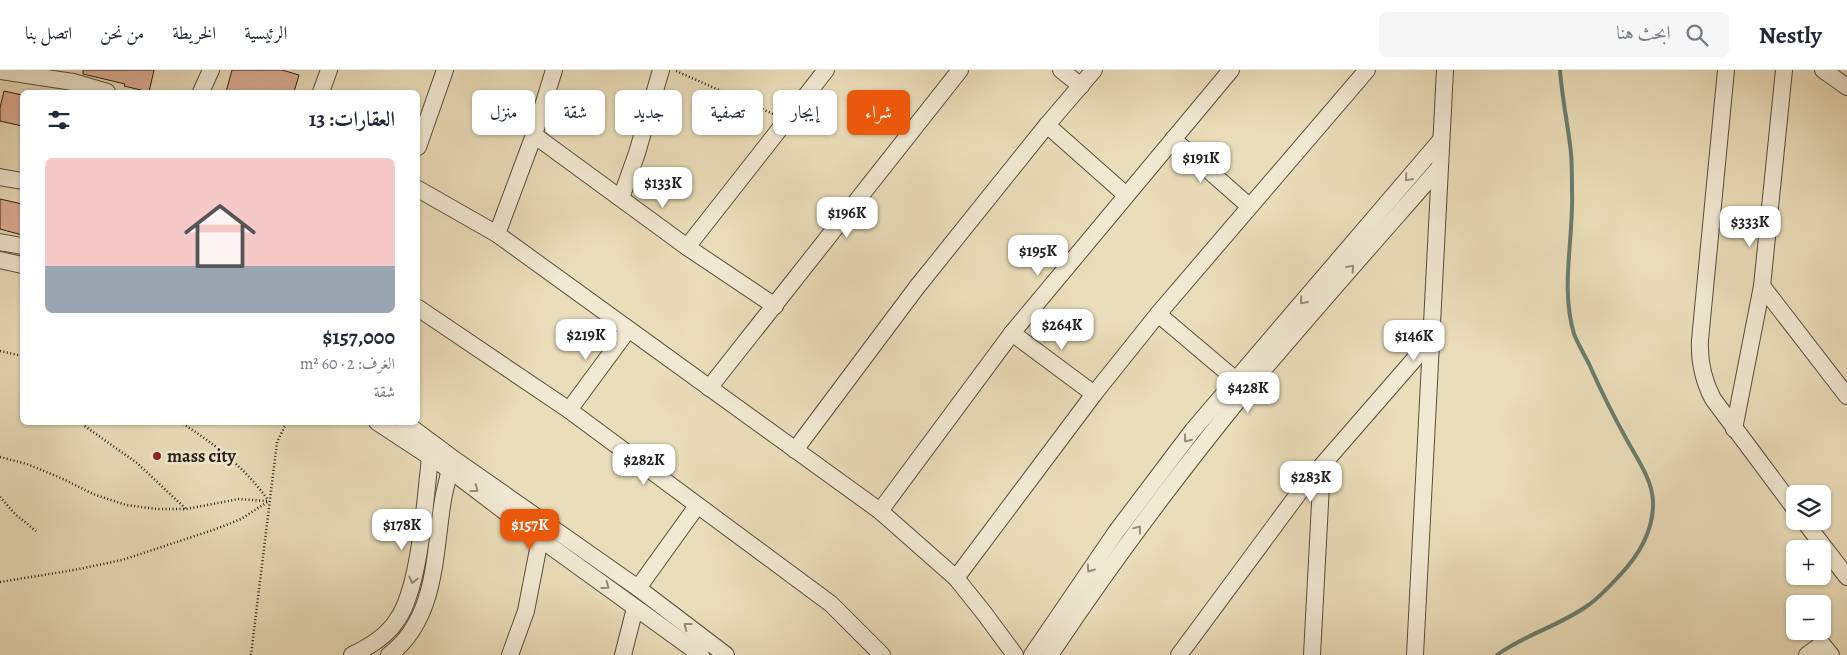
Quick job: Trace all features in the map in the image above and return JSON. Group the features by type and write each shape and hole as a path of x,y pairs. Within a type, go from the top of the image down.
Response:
{"street":[{"path":"202,90 211,70"},
{"path":"322,90 329,70"},
{"path":"420,141 445,70"},
{"path":"535,132 554,70"},
{"path":"621,198 637,152 661,70"},
{"path":"810,90 826,70"},
{"path":"709,388 960,70"},
{"path":"1061,70 1080,86"},
{"path":"795,450 917,287 1047,125 1094,70"},
{"path":"880,511 1012,333 1231,70"},
{"path":"956,578 1094,394 1158,314 1367,70"},
{"path":"1415,655 1445,70"},
{"path":"1726,70 1699,350 1703,375 1708,390 1734,429 1786,497"},
{"path":"1734,429 1762,286 1784,70"},
{"path":"1823,70 1847,87"},
{"path":"0,72 73,82 100,90"},
{"path":"1047,125 1126,195"},
{"path":"497,234 534,135 687,247 775,306"},
{"path":"687,247 775,135"},
{"path":"1173,140 1250,206"},
{"path":"1050,655 1193,430 1440,141"},
{"path":"1032,655 1080,584 1147,504 1439,168"},
{"path":"0,177 20,181"},
{"path":"420,190 497,234 880,511 956,578 1015,655"},
{"path":"0,242 20,246"},
{"path":"0,260 20,265"},
{"path":"1762,286 1846,390"},
{"path":"420,309 569,410 831,604 882,655"},
{"path":"1158,314 1236,380"},
{"path":"569,410 628,330"},
{"path":"1012,333 1094,394"},
{"path":"1179,655 1304,486 1430,340"},
{"path":"382,425 432,452 532,513 638,588 726,655"},
{"path":"407,425 432,452"},
{"path":"352,655 387,632 398,620 408,599 417,562 432,452"},
{"path":"450,464 540,539 701,655"},
{"path":"389,655 401,644 413,628 429,593 433,578 443,500 450,464"},
{"path":"1312,655 1322,466"},
{"path":"638,588 697,506"},
{"path":"1811,530 1847,577"},
{"path":"510,655 526,611 540,539"},
{"path":"623,655 635,608"},
{"path":"1807,655 1822,644 1831,655"}],"path":[{"path":"674,70 773,114"},
{"path":"0,351 20,356"},
{"path":"83,425 137,463 186,509"},
{"path":"184,425 218,448 238,465 254,480 269,501"},
{"path":"251,655 277,442 286,425"},
{"path":"0,457 27,464 93,494 126,505 157,510 186,509 238,499 269,501"},
{"path":"0,498 15,514 36,531"},
{"path":"0,582 122,560 216,529 241,518 269,501"}],"building":[{"path":"83,70 154,70 149,90 124,86 125,84 83,74"},
{"path":"232,70 282,70 299,75 295,90 227,90"},
{"path":"4,91 20,95 20,126 0,121 0,108"},
{"path":"0,199 20,204 20,234 0,229"}],"waterway":[{"path":"1497,655 1576,613 1600,596 1627,567 1639,550 1648,532 1653,512 1650,485 1577,342 1570,316 1568,280 1572,208 1572,162 1560,70"}],"place":[{"name":"mass city","path":"157,456"}]}
